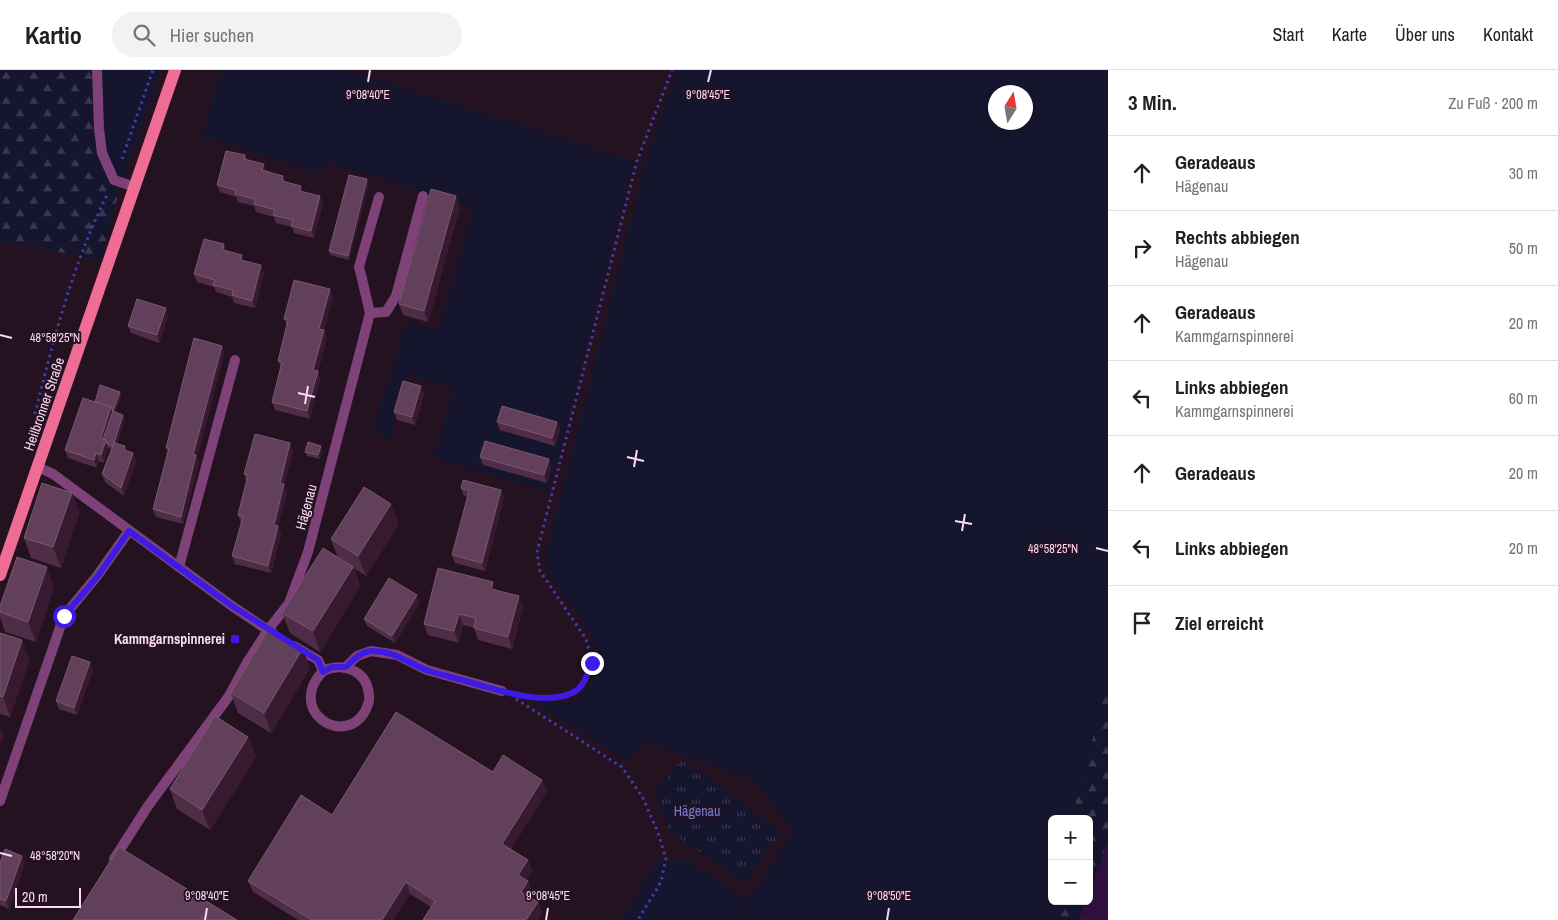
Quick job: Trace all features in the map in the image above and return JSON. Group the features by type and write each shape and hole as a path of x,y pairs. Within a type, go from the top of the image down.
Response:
{"main road":[{"name":"Heilbronner Straße","path":"0,575 175,70"}],"street":[{"path":"96,70 102,153 114,180 135,187"},
{"path":"370,313 386,312 396,296 423,196"},
{"name":"Hägenau","path":"268,630 289,603 308,552 370,313 359,267 380,197"},
{"path":"179,568 235,360"},
{"path":"38,467 54,474 232,606 318,660 323,672"},
{"path":"0,801 64,616 98,576 129,531"},
{"path":"106,871 148,806 229,696 268,630"},
{"path":"346,667 357,656 371,651 397,655 427,670 502,691"},
{"path":"332,667 346,667 363,678 369,695 367,708 361,717 353,723 341,726 330,724 319,718 313,710 310,695 314,681 323,672 332,667"}],"path":[{"path":"34,422 60,317 91,227 114,180 153,70"},
{"path":"502,691 526,696 555,698 576,692 586,679 592,663 586,639 540,571 537,552 637,161 672,70"},
{"path":"502,691 622,767 643,798 658,830 666,858 661,882 638,920"}],"green space":[{"path":"0,70 103,70 91,176 119,191 101,260 0,242"},
{"path":"103,70 161,70 119,191 91,176"},
{"path":"222,70 347,70 634,161 549,492 433,458 455,388 409,375 390,438 372,432 407,321 439,330 473,207 325,161 321,174 201,135"},
{"path":"677,70 1108,70 1108,681 1072,815 1048,815 1049,905 1045,920 736,920 792,833 757,782 648,742 626,760 534,703 533,699 562,703 574,700 588,686 598,664 598,654 592,637 544,562 646,162"},
{"path":"1108,681 1108,842 1093,881 1093,815 1072,815"},
{"name":"Hägenau","path":"682,759 782,832 746,883 670,832 654,794"},
{"path":"686,860 747,899 733,920 621,920 656,861"},
{"path":"1049,905 1085,905 1079,920 1045,920"}],"shaded area":[{"path":"1108,842 1108,920 1079,920 1085,905 1093,905 1093,881"}],"building":[{"path":"226,151 245,155 244,159 264,164 262,170 283,176 282,181 301,186 300,191 320,196 311,231 291,226 293,220 273,215 275,210 254,204 255,199 235,194 236,190 217,185"},
{"path":"349,175 367,179 348,256 329,251"},
{"path":"431,189 456,196 424,311 399,304"},
{"path":"204,239 224,244 223,250 242,255 241,260 261,265 252,301 232,295 233,290 213,285 215,280 194,274"},
{"path":"294,280 330,289 319,329 324,330 313,370 318,371 307,411 272,402 282,362 278,361 288,320 284,319"},
{"path":"137,299 166,308 157,335 128,326"},
{"path":"194,338 222,346 193,455 196,455 181,517 153,509 169,448 166,448"},
{"path":"403,381 421,386 412,417 394,412"},
{"path":"100,385 120,392 113,411 111,407 95,402"},
{"path":"83,398 111,407 101,438 106,440 101,455 96,453 94,460 65,450"},
{"path":"502,406 557,422 552,438 497,422"},
{"path":"113,411 123,415 113,446 107,444 106,440 103,439"},
{"path":"255,434 290,443 280,484 284,484 274,525 278,526 268,566 232,556 243,517 238,515 248,475 244,474"},
{"path":"485,441 549,459 544,475 480,457"},
{"path":"308,442 321,446 318,455 305,452"},
{"path":"114,443 125,446 124,450 133,453 121,488 102,474"},
{"path":"463,480 501,490 482,563 452,555 469,491 461,488"},
{"path":"42,483 72,493 53,547 24,538"},
{"path":"364,487 391,504 358,556 331,539"},
{"path":"323,548 353,567 313,631 282,613"},
{"path":"17,557 47,567 28,622 0,612 0,606"},
{"path":"438,568 493,582 491,589 519,596 508,637 474,628 476,618 459,614 454,631 424,624"},
{"path":"389,578 417,595 392,636 364,619"},
{"path":"269,628 303,648 264,713 231,693"},
{"path":"0,633 22,640 3,697 0,696"},
{"path":"72,656 90,662 74,708 56,701"},
{"path":"396,712 493,772 503,755 542,780 502,844 528,860 518,875 528,881 521,892 538,902 526,920 423,920 435,901 406,882 382,920 312,920 248,881 301,795 332,815"},
{"path":"215,716 248,737 202,810 170,789"},
{"path":"119,847 237,920 73,920"},
{"path":"5,849 22,856 6,901 0,899 0,863"}],"place":[{"name":"Kammgarnspinnerei","path":"235,639"}],"route":[{"path":"64,616 98,576 129,531 232,606 318,660 323,672 332,667 346,667 357,656 371,651 397,655 427,670 502,691 526,696 555,698 576,692 586,679 592,663"}]}
